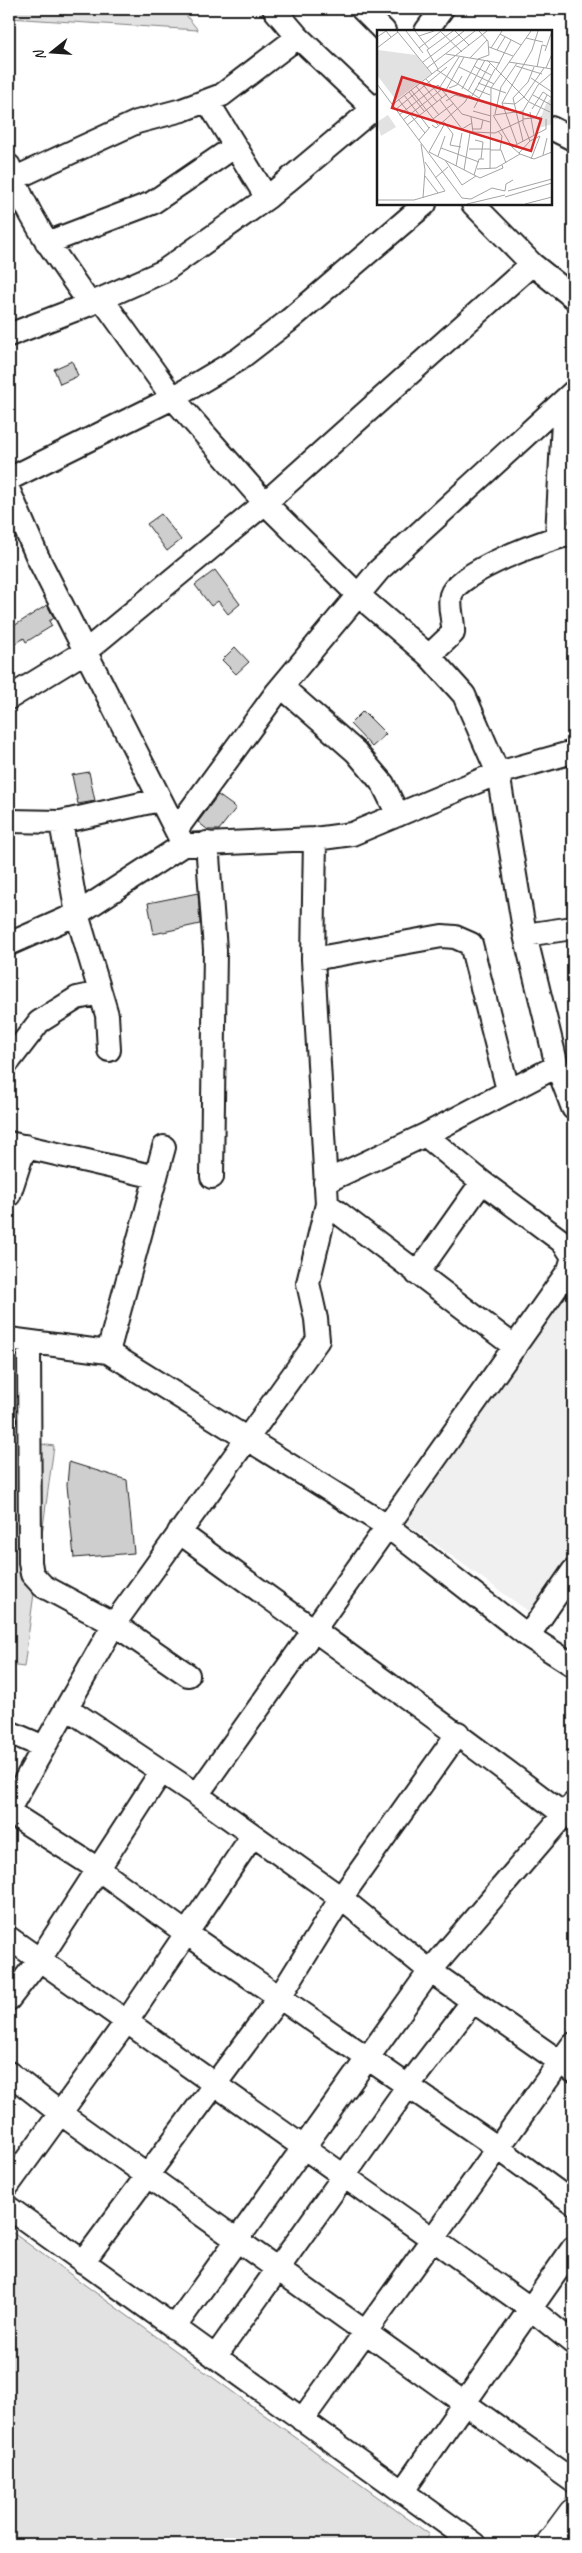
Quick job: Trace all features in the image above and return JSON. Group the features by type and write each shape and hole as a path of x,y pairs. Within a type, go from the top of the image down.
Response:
{"street":[{"path":"9,335 96,301 164,271 267,198 377,109 298,37 274,9"},
{"path":"362,9 383,30"},
{"path":"427,30 442,9"},
{"path":"298,37 257,71 222,95 208,102 137,122 10,175 47,244 96,301 173,398 265,503 358,594 429,656 464,695 498,773 525,935 557,1066 573,1108"},
{"path":"208,102 234,148 267,198"},
{"path":"552,128 573,139"},
{"path":"47,244 152,203 234,148"},
{"path":"9,479 173,398 239,358 287,322 424,205"},
{"path":"474,205 532,264 573,297"},
{"path":"9,698 86,651 265,503 532,264"},
{"path":"429,656 453,633 450,607 452,593 461,582 492,564 565,535 569,397"},
{"path":"9,944 77,914 180,837 282,687 379,570 569,397"},
{"path":"9,491 38,558 159,800 180,837 207,843 315,839 352,834 498,773 573,752"},
{"path":"282,687 356,752 383,784 398,815"},
{"path":"9,821 60,822 159,800"},
{"path":"60,822 77,914 107,1015 109,1050"},
{"path":"315,839 313,959 326,1193 308,1283 316,1319 318,1340 114,1624 9,1811 98,1869 279,1998 498,2148 573,2203"},
{"path":"207,843 215,950 212,1177"},
{"path":"525,935 573,928"},
{"path":"313,959 442,936 455,937 471,944 508,1090"},
{"path":"9,1061 40,1022 77,998 100,993"},
{"path":"326,1193 425,1135 557,1066"},
{"path":"197,1796 570,1270 573,1257 564,1243 482,1182 425,1135"},
{"path":"9,1194 17,1145 156,1177"},
{"path":"108,1352 164,1147"},
{"path":"417,1274 482,1182"},
{"path":"326,1193 417,1274 515,1347"},
{"path":"188,1675 114,1624 43,1586 32,1574 19,1341 108,1352 387,1526 528,1636 573,1665"},
{"path":"174,2328 430,1971 568,1809 314,1632 179,1532"},
{"path":"528,1636 571,1579"},
{"path":"66,1708 197,1796 341,1898 430,1971 473,2001 569,2059 498,2148 302,2420"},
{"path":"9,1732 44,1747"},
{"path":"83,2262 279,1998 341,1898 458,1734"},
{"path":"9,1999 40,1959 161,1772"},
{"path":"9,2184 127,2021 253,1835"},
{"path":"9,1938 531,2309 573,2342"},
{"path":"215,2357 408,2086 473,2001"},
{"path":"9,2073 60,2114 573,2481"},
{"path":"9,2208 475,2544"},
{"path":"402,2492 573,2248"},
{"path":"550,2544 573,2513"}],"shaded area":[{"path":"9,9 181,9 198,30 9,18"},
{"path":"573,1287 573,1555 532,1614 406,1523"},
{"path":"9,1439 54,1446 24,1667 9,1665"},
{"path":"9,2230 429,2534 422,2544 9,2544"}],"building":[{"path":"72,361 78,376 60,384 54,369"},
{"path":"161,514 181,540 167,551 147,524"},
{"path":"215,570 240,604 228,614 218,601 211,606 195,585"},
{"path":"47,605 54,618 49,621 52,626 26,642 24,638 9,648 9,629"},
{"path":"235,647 249,662 236,674 222,660"},
{"path":"363,711 386,734 372,747 350,724"},
{"path":"89,772 95,801 78,804 72,775"},
{"path":"218,795 236,808 219,830 208,830 198,822"},
{"path":"198,893 200,924 154,934 148,903"},
{"path":"69,1462 127,1480 134,1553 74,1558 67,1485"}]}
